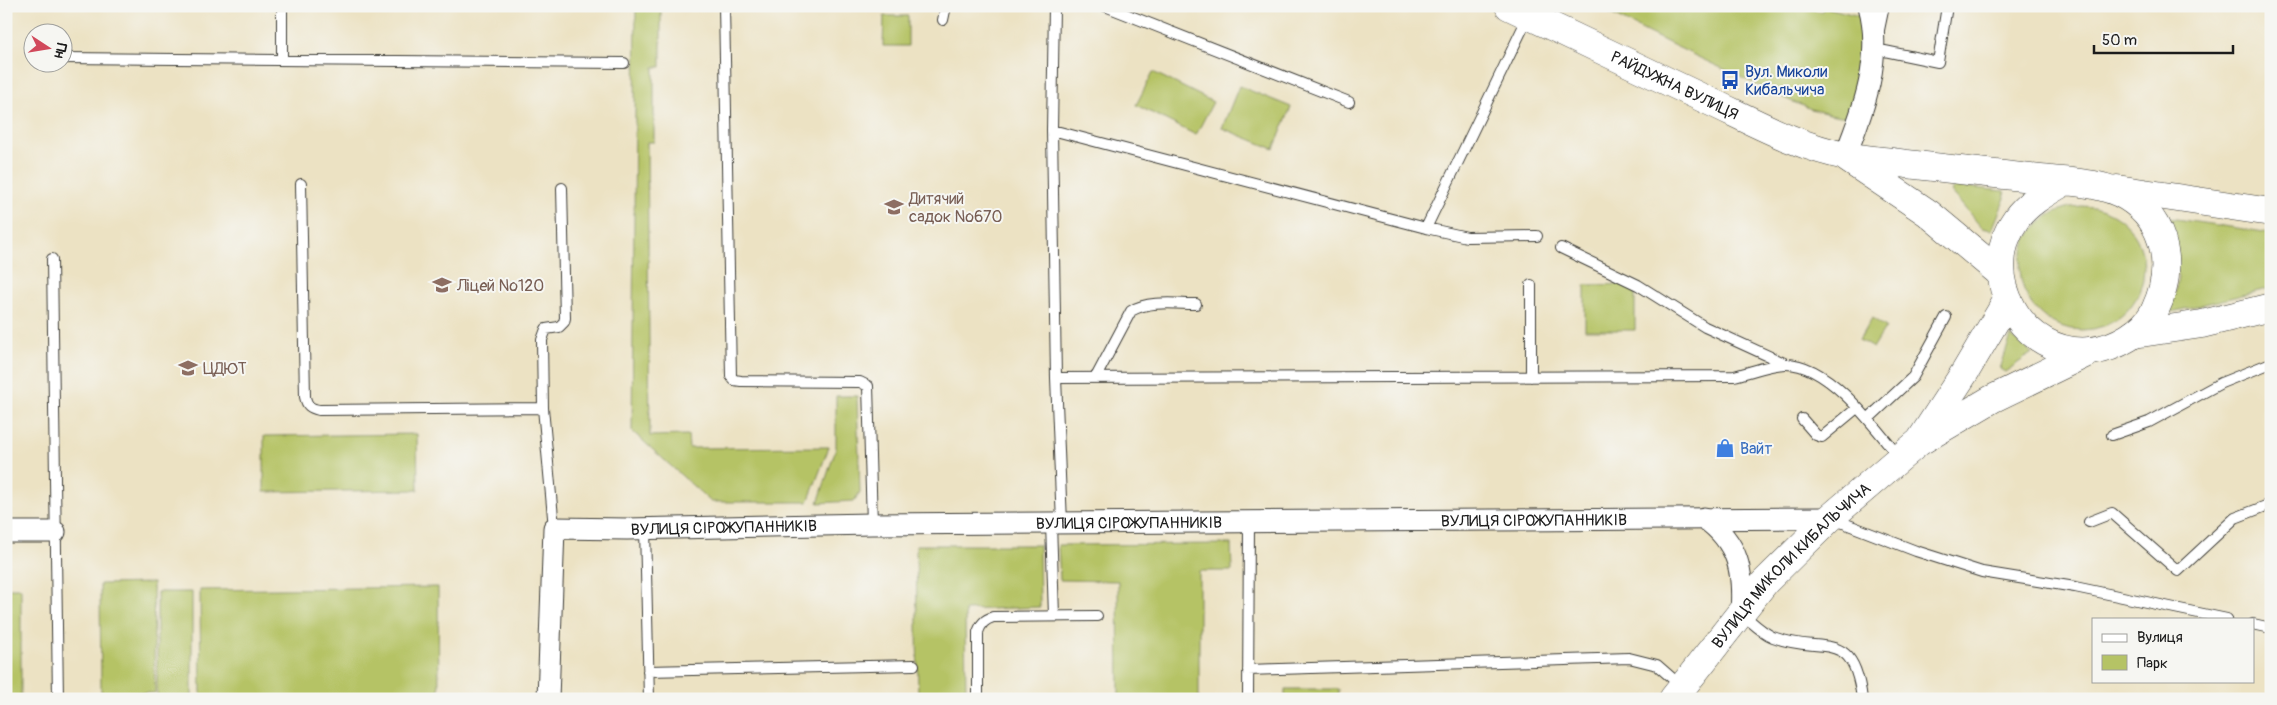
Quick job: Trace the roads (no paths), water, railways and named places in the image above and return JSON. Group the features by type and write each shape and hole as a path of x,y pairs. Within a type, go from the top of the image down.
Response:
{"street":[{"path":"1845,156 1861,117 1875,49 1875,27 1869,6"},
{"name":"РАЙДУЖНА ВУЛИЦЯ","path":"1518,11 1794,141 1845,156 2064,182"},
{"name":"РАЙДУЖНА ВУЛИЦЯ","path":"1845,156 1928,212 2000,273"},
{"path":"2104,187 2128,197 2148,215 2161,238 2167,264 2164,290 2152,314 2134,334 2114,346 2091,351 2070,350 2044,341 2032,334 2017,319 2007,301 2000,273 2003,245 2016,219 2036,199 2064,182 2104,187 2271,212"},
{"name":"ВУЛИЦЯ МИКОЛИ КИБАЛЬЧИЧА","path":"1909,450 1965,372 2007,301"},
{"path":"2134,334 2202,324 2271,307"},
{"name":"ВУЛИЦЯ МИКОЛИ КИБАЛЬЧИЧА","path":"1677,693 1765,582 1830,518 1909,450 1992,399 2091,351"},
{"path":"1704,518 1718,528 1728,540 1740,564 1742,579 1741,613"},
{"name":"ВУЛИЦЯ СІРОЖУПАННИКІВ","path":"554,528 872,524 1830,518"},
{"path":"548,699 554,528"},
{"path":"6,532 55,532"}],"lane":[{"path":"282,6 282,59"},
{"path":"724,6 731,376 734,380 741,381 860,382 868,386 872,524"},
{"path":"943,20 946,6"},
{"path":"1054,6 1052,130 1056,378 1054,616"},
{"path":"1104,6 1349,102"},
{"path":"1884,6 1875,49 1938,62 1947,6"},
{"path":"1426,228 1518,11"},
{"path":"72,58 624,63"},
{"path":"1052,130 1426,228 1468,237 1537,236"},
{"path":"301,184 305,397 306,404 311,409 544,408"},
{"path":"554,528 544,408 543,333 546,329 562,325 565,318 562,188"},
{"path":"1562,248 1638,285 1705,327 1786,364 1811,371 1833,384 1868,420 1909,450"},
{"path":"52,259 58,699"},
{"path":"1531,285 1531,377"},
{"path":"1096,377 1131,310 1138,306 1148,305 1196,304"},
{"path":"1868,420 1913,377 1946,317"},
{"path":"2112,435 2149,422 2221,383 2271,363"},
{"path":"1056,378 1734,376 1786,364"},
{"path":"1802,419 1816,435 1822,437 1857,408"},
{"path":"2089,522 2112,513 2178,572 2235,518 2271,504"},
{"path":"1830,518 1916,551 1982,572 2075,588 2222,618"},
{"path":"1248,699 1249,522"},
{"path":"644,528 649,699"},
{"path":"1741,613 1762,632 1774,637 1836,649 1845,653 1852,660 1859,674 1862,699"},
{"path":"978,699 978,632 981,624 993,617 1098,616"},
{"path":"2254,624 2271,628"},
{"path":"1248,670 1630,658 1657,665 1677,693"},
{"path":"648,671 914,664"}],"place":[{"name":"Вул. Миколи Кибальчича","path":"1730,80"},
{"name":"Дитячий садок №670","path":"894,207"},
{"name":"Ліцей №120","path":"442,285"},
{"name":"ЦДЮТ","path":"188,368"},
{"name":"Вайт","path":"1725,448"}]}
